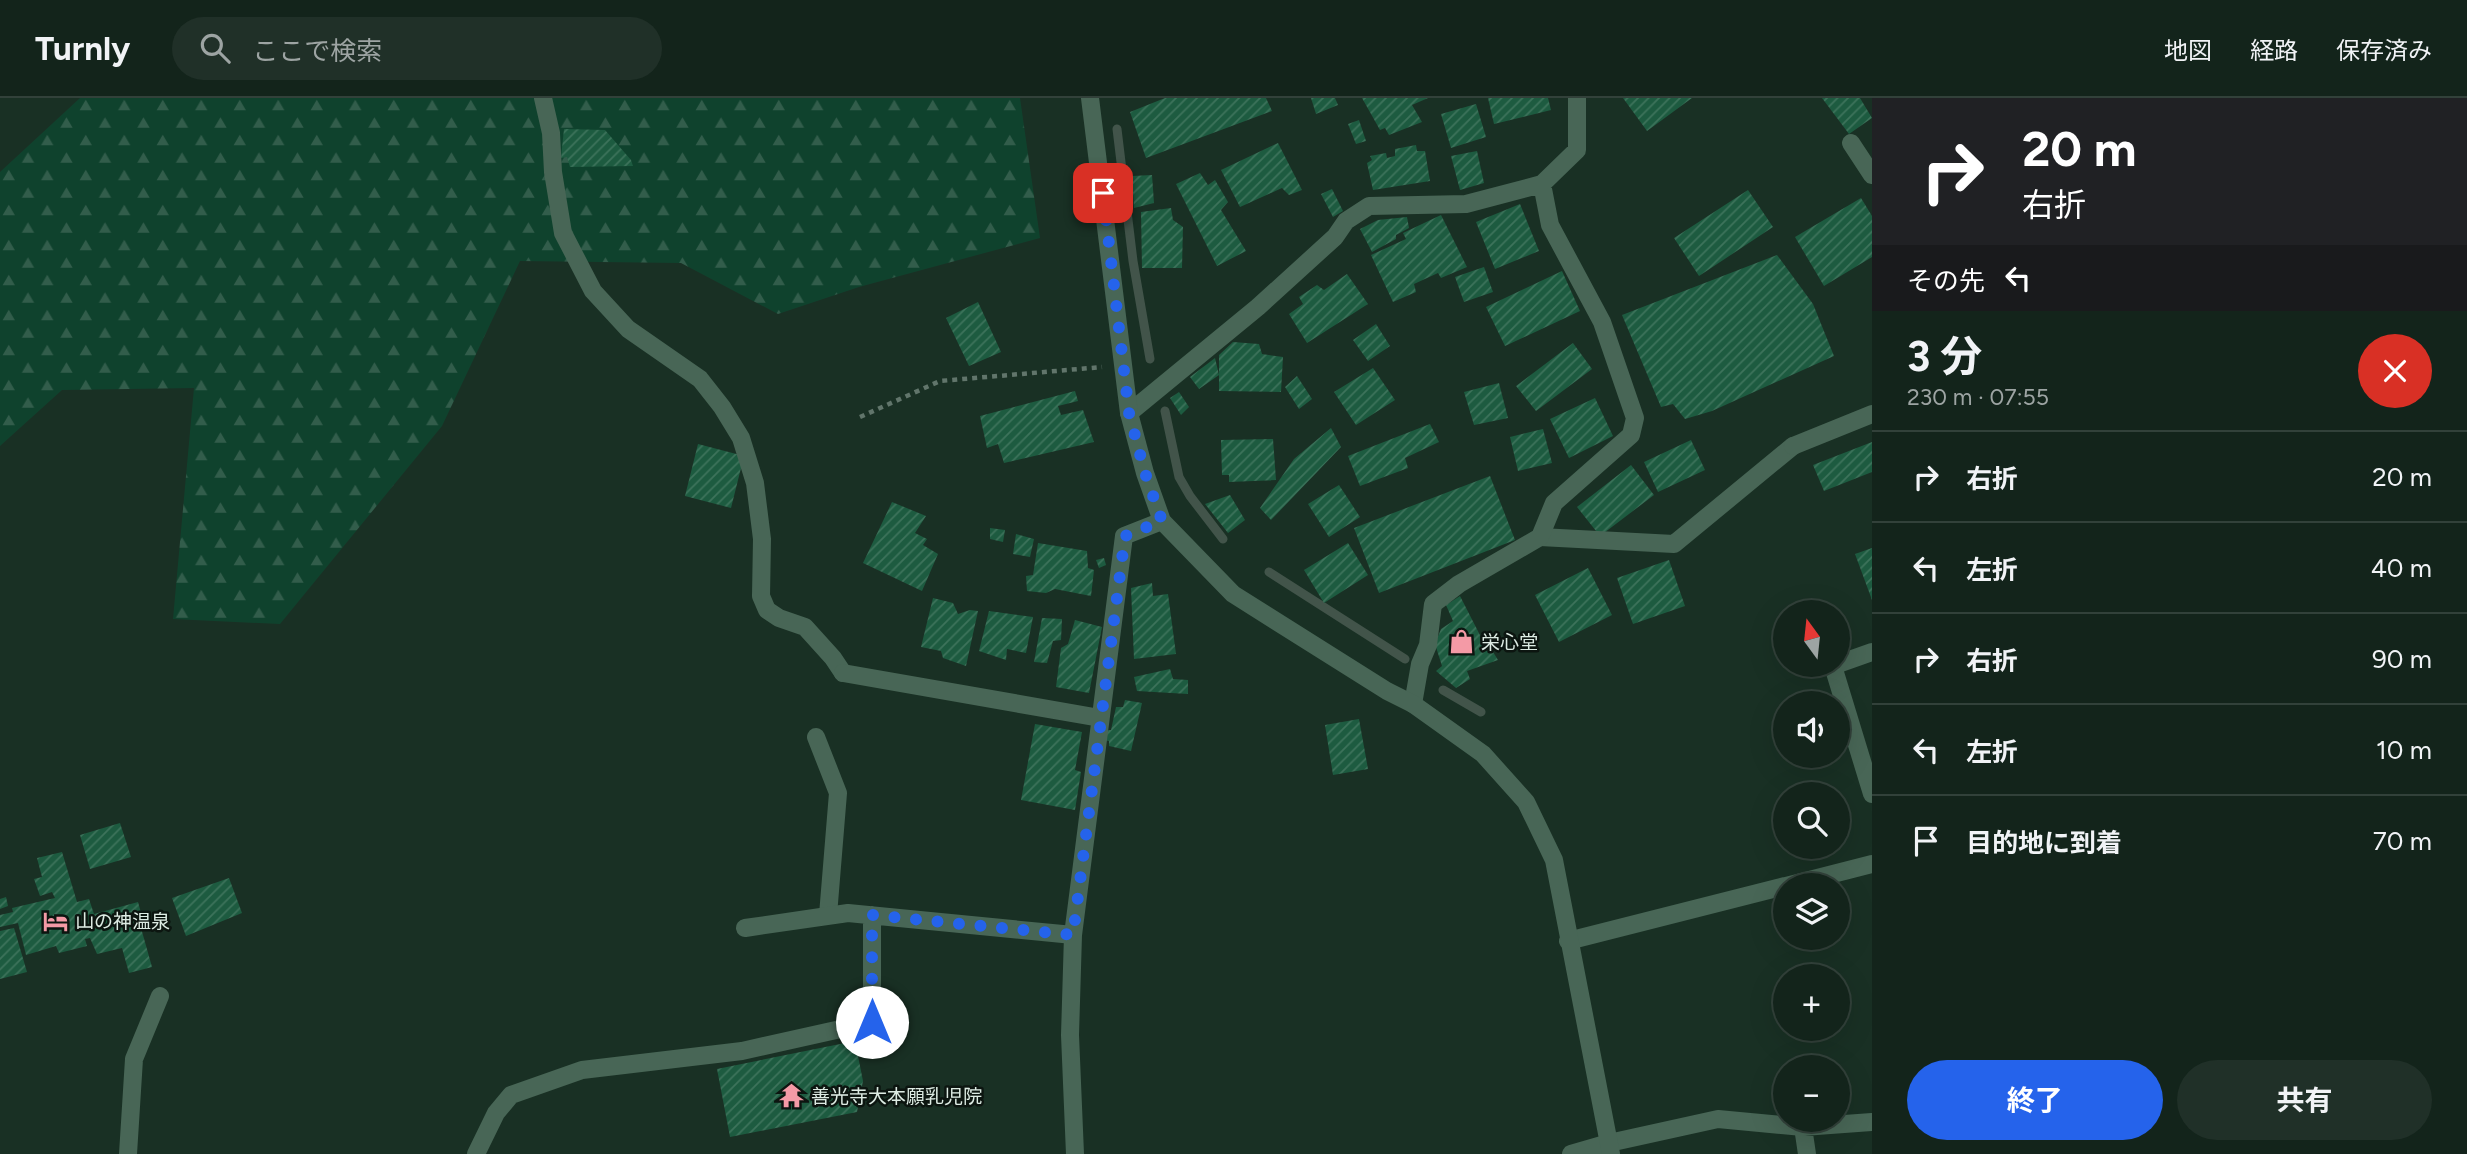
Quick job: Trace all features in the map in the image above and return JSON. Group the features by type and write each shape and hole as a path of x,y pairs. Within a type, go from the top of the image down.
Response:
{"street":[{"path":"542,98 551,133 557,206 563,233 593,291 628,329 699,379 722,407 741,438 755,483 762,539 761,596 767,610 779,618 805,627 843,673 1100,718"},
{"path":"1090,98 1129,413 1145,473 1162,521 1233,594 1387,691 1413,704 1483,754 1526,802 1554,860 1610,1149"},
{"path":"1129,413 1258,307 1335,237 1346,221 1369,206 1466,204 1542,184 1577,150 1577,98"},
{"path":"1851,143 1872,175"},
{"path":"1540,537 1554,503 1631,435 1636,418 1602,322 1550,225 1542,184"},
{"path":"1413,704 1420,664 1428,645 1433,604 1460,584 1540,537 1674,544 1793,446 1872,414"},
{"path":"1075,1154 1070,1035 1073,935 1125,536 1162,521"},
{"path":"1850,660 1872,652"},
{"path":"1836,677 1872,794"},
{"path":"816,737 838,793 828,915"},
{"path":"1836,873 1872,864"},
{"path":"1568,941 1773,889"},
{"path":"745,928 848,913 1073,935"},
{"path":"477,1154 496,1113 511,1095 582,1070 742,1051 872,1022 872,915"},
{"path":"128,1154 134,1059 160,996"},
{"path":"1571,1154 1610,1149 1718,1119 1773,1124"},
{"path":"1850,1124 1872,1122"},
{"path":"1803,1132 1807,1154"}],"path":[{"path":"860,416 940,381 1124,366"}],"green space":[{"path":"80,98 1020,98 1040,238 859,287 778,314 681,263 520,261 442,426 280,624 173,619 194,388 62,390 0,446 0,172"}],"building":[{"path":"1165,98 1266,98 1272,111 1146,158 1130,112"},
{"path":"1311,98 1335,98 1338,105 1316,114"},
{"path":"1362,98 1428,98 1412,105 1422,122 1389,135 1385,128 1380,130"},
{"path":"1488,98 1548,98 1551,110 1494,124"},
{"path":"1623,98 1692,98 1647,131"},
{"path":"1822,98 1860,98 1872,118 1849,134"},
{"path":"1476,104 1486,137 1451,148 1441,114"},
{"path":"1359,120 1366,141 1356,144 1348,124"},
{"path":"564,129 605,130 631,160 633,166 570,167 567,157 561,158"},
{"path":"1278,143 1302,190 1289,195 1282,188 1240,207 1221,170"},
{"path":"1416,145 1417,151 1425,151 1430,181 1373,190 1367,163 1372,160 1370,156 1386,153 1387,158 1395,156 1395,149"},
{"path":"1477,151 1484,183 1460,190 1451,156"},
{"path":"1200,173 1208,185 1215,180 1228,202 1221,210 1246,251 1217,266 1176,184"},
{"path":"1152,175 1154,203 1134,208 1132,176"},
{"path":"1332,189 1343,211 1333,217 1321,194"},
{"path":"1748,190 1773,227 1699,276 1674,238"},
{"path":"1861,198 1872,216 1872,257 1824,286 1795,237"},
{"path":"1520,204 1539,251 1495,269 1476,222"},
{"path":"1171,208 1173,220 1183,227 1182,268 1142,268 1141,212"},
{"path":"1441,215 1467,267 1441,278 1438,273 1414,284 1416,292 1393,302 1371,255 1406,239 1403,233"},
{"path":"1407,217 1409,228 1396,235 1396,239 1372,252 1360,229 1378,220"},
{"path":"1777,255 1813,304 1834,356 1712,411 1685,419 1673,404 1661,407 1622,315"},
{"path":"1484,267 1493,292 1464,302 1455,277"},
{"path":"1562,271 1580,311 1505,346 1486,307"},
{"path":"1347,274 1368,304 1307,343 1289,314 1303,304 1299,297 1317,285 1324,290"},
{"path":"978,302 1001,352 969,366 946,318"},
{"path":"1376,324 1390,346 1368,361 1353,340"},
{"path":"1233,342 1259,344 1262,354 1283,357 1281,392 1219,391 1219,355"},
{"path":"1573,343 1592,369 1536,411 1516,386"},
{"path":"1215,358 1219,375 1199,389 1190,377"},
{"path":"1373,368 1395,400 1356,425 1334,392"},
{"path":"1297,376 1312,399 1299,409 1285,387"},
{"path":"1499,383 1508,418 1474,425 1464,392"},
{"path":"1075,391 1078,401 1058,406 1061,415 1083,410 1094,442 1004,463 998,444 987,448 980,416"},
{"path":"1179,392 1189,407 1181,415 1170,398"},
{"path":"1595,398 1613,436 1569,458 1550,419"},
{"path":"1430,424 1439,442 1405,458 1408,468 1360,486 1348,456"},
{"path":"1331,428 1341,447 1271,520 1260,508 1294,459"},
{"path":"1543,429 1552,463 1518,471 1510,437"},
{"path":"1273,439 1276,480 1229,482 1229,475 1222,475 1221,440"},
{"path":"1691,440 1705,470 1658,492 1644,462"},
{"path":"1872,442 1872,472 1824,491 1813,465"},
{"path":"698,444 744,456 731,508 685,496"},
{"path":"1631,465 1654,495 1600,536 1577,507"},
{"path":"1490,476 1515,540 1379,593 1354,528"},
{"path":"1339,485 1360,517 1329,537 1308,504"},
{"path":"1230,495 1245,520 1228,533 1205,504"},
{"path":"892,502 926,516 915,533 927,539 923,545 938,554 922,591 863,563"},
{"path":"990,528 1005,530 1003,542 990,539"},
{"path":"1016,534 1034,539 1030,557 1013,554"},
{"path":"1038,543 1087,551 1088,568 1094,570 1091,596 1055,589 1046,593 1027,591 1026,576 1033,575"},
{"path":"1348,543 1368,575 1324,603 1304,570"},
{"path":"1872,548 1872,600 1855,554"},
{"path":"1104,558 1106,565 1099,568 1096,560"},
{"path":"1669,560 1685,606 1633,624 1617,578"},
{"path":"1588,568 1612,615 1559,642 1535,595"},
{"path":"1152,583 1153,596 1168,594 1176,654 1134,659 1131,588"},
{"name":"栄心堂","path":"1460,596 1483,641 1485,639 1498,660 1467,671 1470,679 1456,688 1436,671 1442,666 1435,644 1441,629 1453,621 1446,605"},
{"path":"933,598 953,603 958,614 970,610 978,611 966,666 943,658 941,651 921,647"},
{"path":"989,611 1033,617 1026,653 1007,649 1006,660 979,651"},
{"path":"1042,618 1062,619 1061,640 1053,641 1047,663 1034,662"},
{"path":"1075,620 1102,627 1089,693 1056,687 1061,648 1068,644"},
{"path":"1170,669 1173,679 1188,680 1188,694 1137,691 1134,677"},
{"path":"1125,700 1142,703 1131,751 1109,746 1109,741 1101,740 1105,730 1111,730 1116,707 1123,707"},
{"path":"1359,719 1368,769 1333,775 1325,725"},
{"path":"1035,724 1082,732 1075,770 1081,772 1075,810 1021,800"},
{"path":"120,823 131,857 90,869 80,835"},
{"path":"62,852 77,902 89,899 94,914 138,902 145,927 141,928 152,967 129,973 122,948 97,954 90,938 85,939 87,946 59,953 56,946 26,955 18,923 0,927 0,915 13,912 12,908 55,898 52,892 40,896 34,879 42,877 37,858"},
{"path":"229,878 242,913 186,936 172,898"},
{"path":"6,897 8,906 0,909 0,899"},
{"path":"14,928 27,972 0,979 0,931"},
{"name":"善光寺大本願乳児院","path":"855,1041 863,1081 857,1112 730,1137 717,1069"}],"waterway":[{"path":"1117,129 1133,261 1150,359"},
{"path":"1165,411 1179,477 1223,539"},
{"path":"1269,572 1405,659"},
{"path":"1443,690 1481,712"}],"place":[{"name":"栄心堂","path":"1461,642"},
{"name":"山の神温泉","path":"55,921"},
{"name":"善光寺大本願乳児院","path":"791,1096"}],"route":[{"path":"872,1022 872,915 1073,935 1125,536 1162,521 1145,473 1129,413 1103,193"}]}
